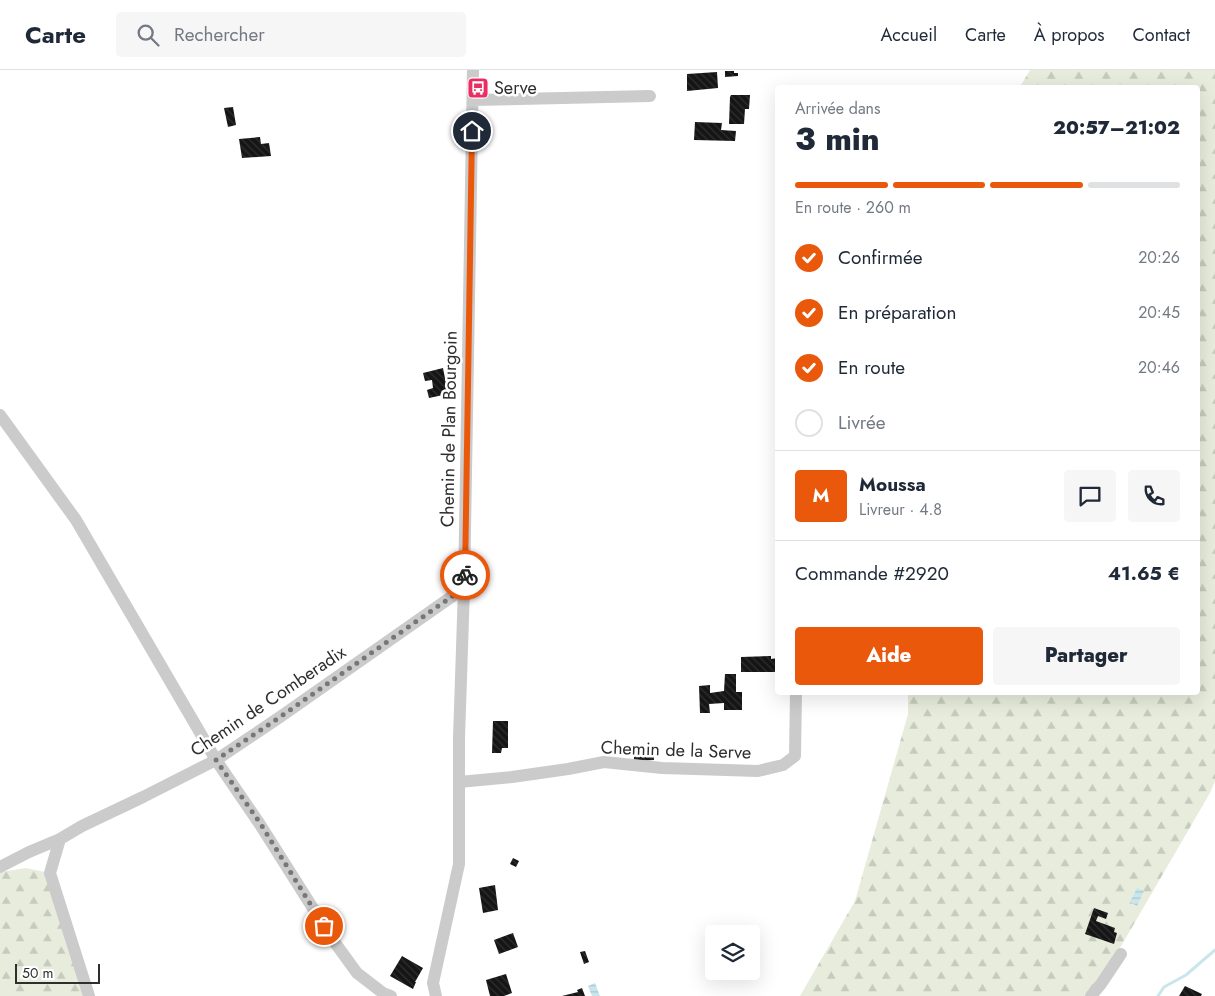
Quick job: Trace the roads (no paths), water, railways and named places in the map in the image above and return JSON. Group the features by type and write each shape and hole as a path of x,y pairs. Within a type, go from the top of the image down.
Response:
{"street":[{"name":"Chemin de Plan Bourgoin","path":"436,996 433,983 459,864 473,70"},
{"path":"473,100 650,96"},
{"path":"0,415 76,520 216,760 260,823 333,940 357,973 391,996"},
{"name":"Chemin de Comberadix","path":"0,866 60,839 82,826 216,760 464,588"},
{"name":"Chemin de la Serve","path":"459,782 559,770 604,762 662,768 758,771 783,765 795,756 796,695"},
{"path":"60,839 50,873 89,996"},
{"path":"1091,996 1120,954"}],"water":[{"path":"1137,888 1144,891 1137,906 1130,902"},
{"path":"595,983 600,996 592,996 588,986"}],"waterway":[{"path":"1158,996 1164,987 1186,975 1215,950"}],"place":[{"name":"Serve","path":"478,88"}]}
